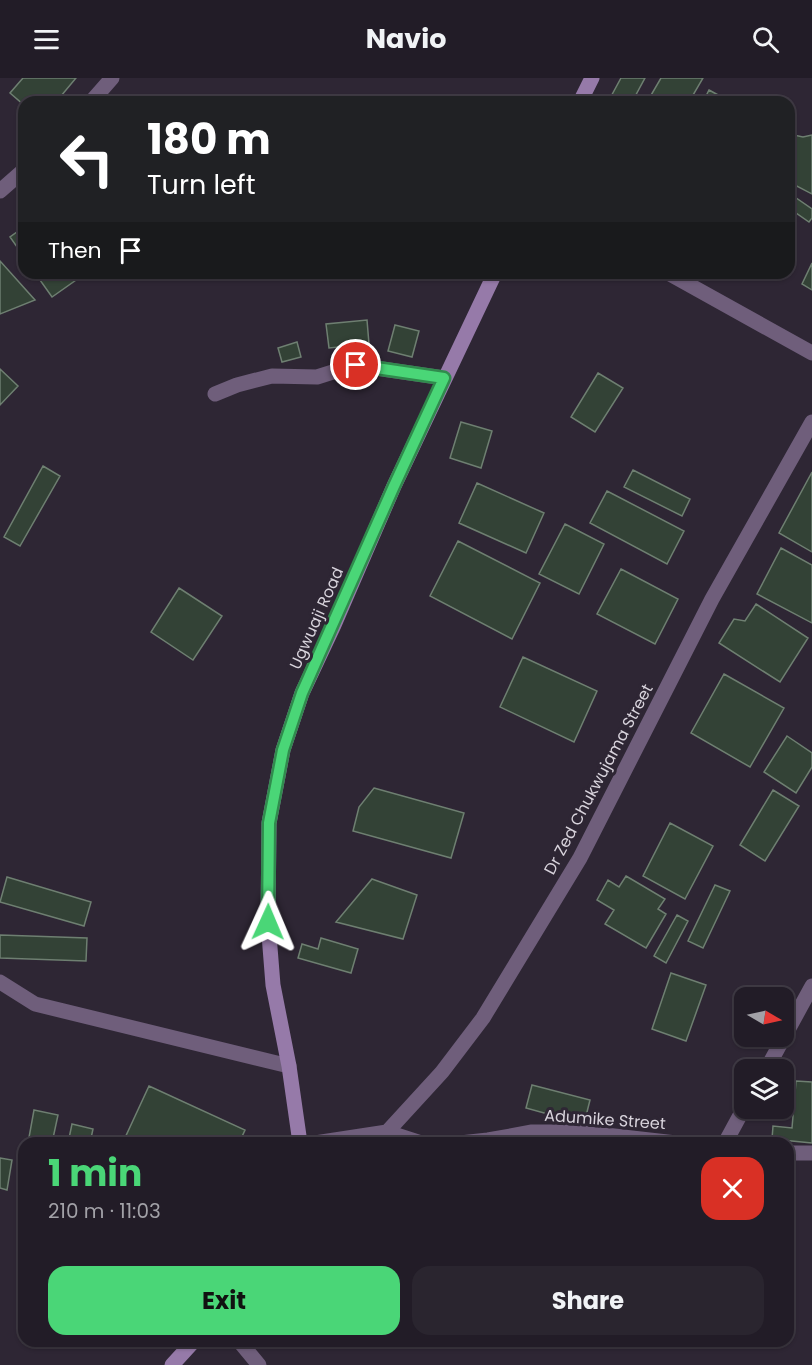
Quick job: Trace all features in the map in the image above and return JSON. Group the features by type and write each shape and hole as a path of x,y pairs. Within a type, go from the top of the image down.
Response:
{"main road":[{"path":"583,96 592,78"},
{"name":"Ugwuaji Road","path":"299,1137 289,1066 273,985 268,922 269,823 283,750 302,693 394,486 492,279"},
{"path":"172,1365 188,1347"}],"street":[{"path":"96,96 111,78"},
{"path":"0,191 18,175"},
{"path":"679,279 812,353"},
{"path":"215,394 237,385 272,376 317,377 356,365 444,378"},
{"name":"Dr Zed Chukwujama Street","path":"387,1132 442,1072 483,1018 580,858 712,599 812,422"},
{"path":"0,982 35,1004 289,1066"},
{"path":"772,1059 812,986"},
{"path":"728,1137 738,1119"},
{"path":"354,1137 387,1132 402,1137"},
{"name":"Adumike Street","path":"505,1137 532,1132 579,1132 623,1137"},
{"path":"794,1153 812,1153"},
{"path":"244,1347 259,1365"}],"building":[{"path":"23,78 76,78 61,96 18,96 18,100 10,93"},
{"path":"621,78 645,78 635,96 611,96"},
{"path":"661,78 703,78 692,96 650,96"},
{"path":"709,90 720,96 706,96"},
{"path":"795,135 803,137 812,135 812,194 795,185"},
{"path":"795,197 812,209 812,218 809,222 795,212"},
{"path":"18,231 18,248 10,237"},
{"path":"0,261 35,300 0,314"},
{"path":"812,263 812,290 802,284"},
{"path":"39,279 78,279 52,297"},
{"path":"367,320 369,344 329,348 326,324"},
{"path":"395,325 419,331 412,357 388,351"},
{"path":"297,342 301,357 282,362 278,348"},
{"path":"0,369 18,386 0,405"},
{"path":"598,373 623,388 595,432 571,417"},
{"path":"461,422 492,431 481,468 450,458"},
{"path":"43,466 60,476 20,546 4,537"},
{"path":"633,470 690,499 682,516 624,487"},
{"path":"812,472 812,552 779,533"},
{"path":"477,483 544,513 526,553 459,523"},
{"path":"607,491 684,531 667,564 590,523"},
{"path":"565,524 604,544 579,594 539,574"},
{"path":"458,541 540,583 512,639 430,596"},
{"path":"781,548 812,565 812,623 757,594"},
{"path":"621,569 678,599 655,644 597,614"},
{"path":"179,588 222,616 193,660 151,632"},
{"path":"756,604 808,638 780,682 719,643 734,619 745,621"},
{"path":"523,657 597,691 574,742 500,707"},
{"path":"724,674 784,708 750,767 691,733"},
{"path":"787,736 812,753 812,767 796,793 764,772"},
{"path":"374,788 464,813 451,858 353,831 359,807"},
{"path":"773,790 799,806 765,861 740,845"},
{"path":"670,823 713,846 685,899 643,876"},
{"path":"626,876 665,899 658,909 666,914 646,948 605,924 614,910 597,900 608,880 619,887"},
{"path":"7,877 91,902 84,926 0,902"},
{"path":"372,879 417,895 403,939 336,922"},
{"path":"715,885 730,891 703,948 688,941"},
{"path":"677,915 688,921 666,963 654,956"},
{"path":"0,935 87,938 86,961 0,958"},
{"path":"321,938 358,949 351,973 298,958 302,944 318,949"},
{"path":"671,973 706,985 686,1041 652,1029"},
{"path":"796,1081 812,1082 812,1143 794,1141 794,1137 772,1137 773,1126 792,1128"},
{"path":"532,1085 590,1100 584,1124 526,1108"},
{"path":"149,1086 245,1130 242,1137 125,1137"},
{"path":"34,1110 58,1115 53,1137 29,1137"},
{"path":"72,1124 93,1129 91,1137 69,1137"},
{"path":"0,1158 12,1160 7,1190 0,1188"}],"route":[{"path":"268,922 269,823 283,750 302,693 444,378 356,365"}]}
